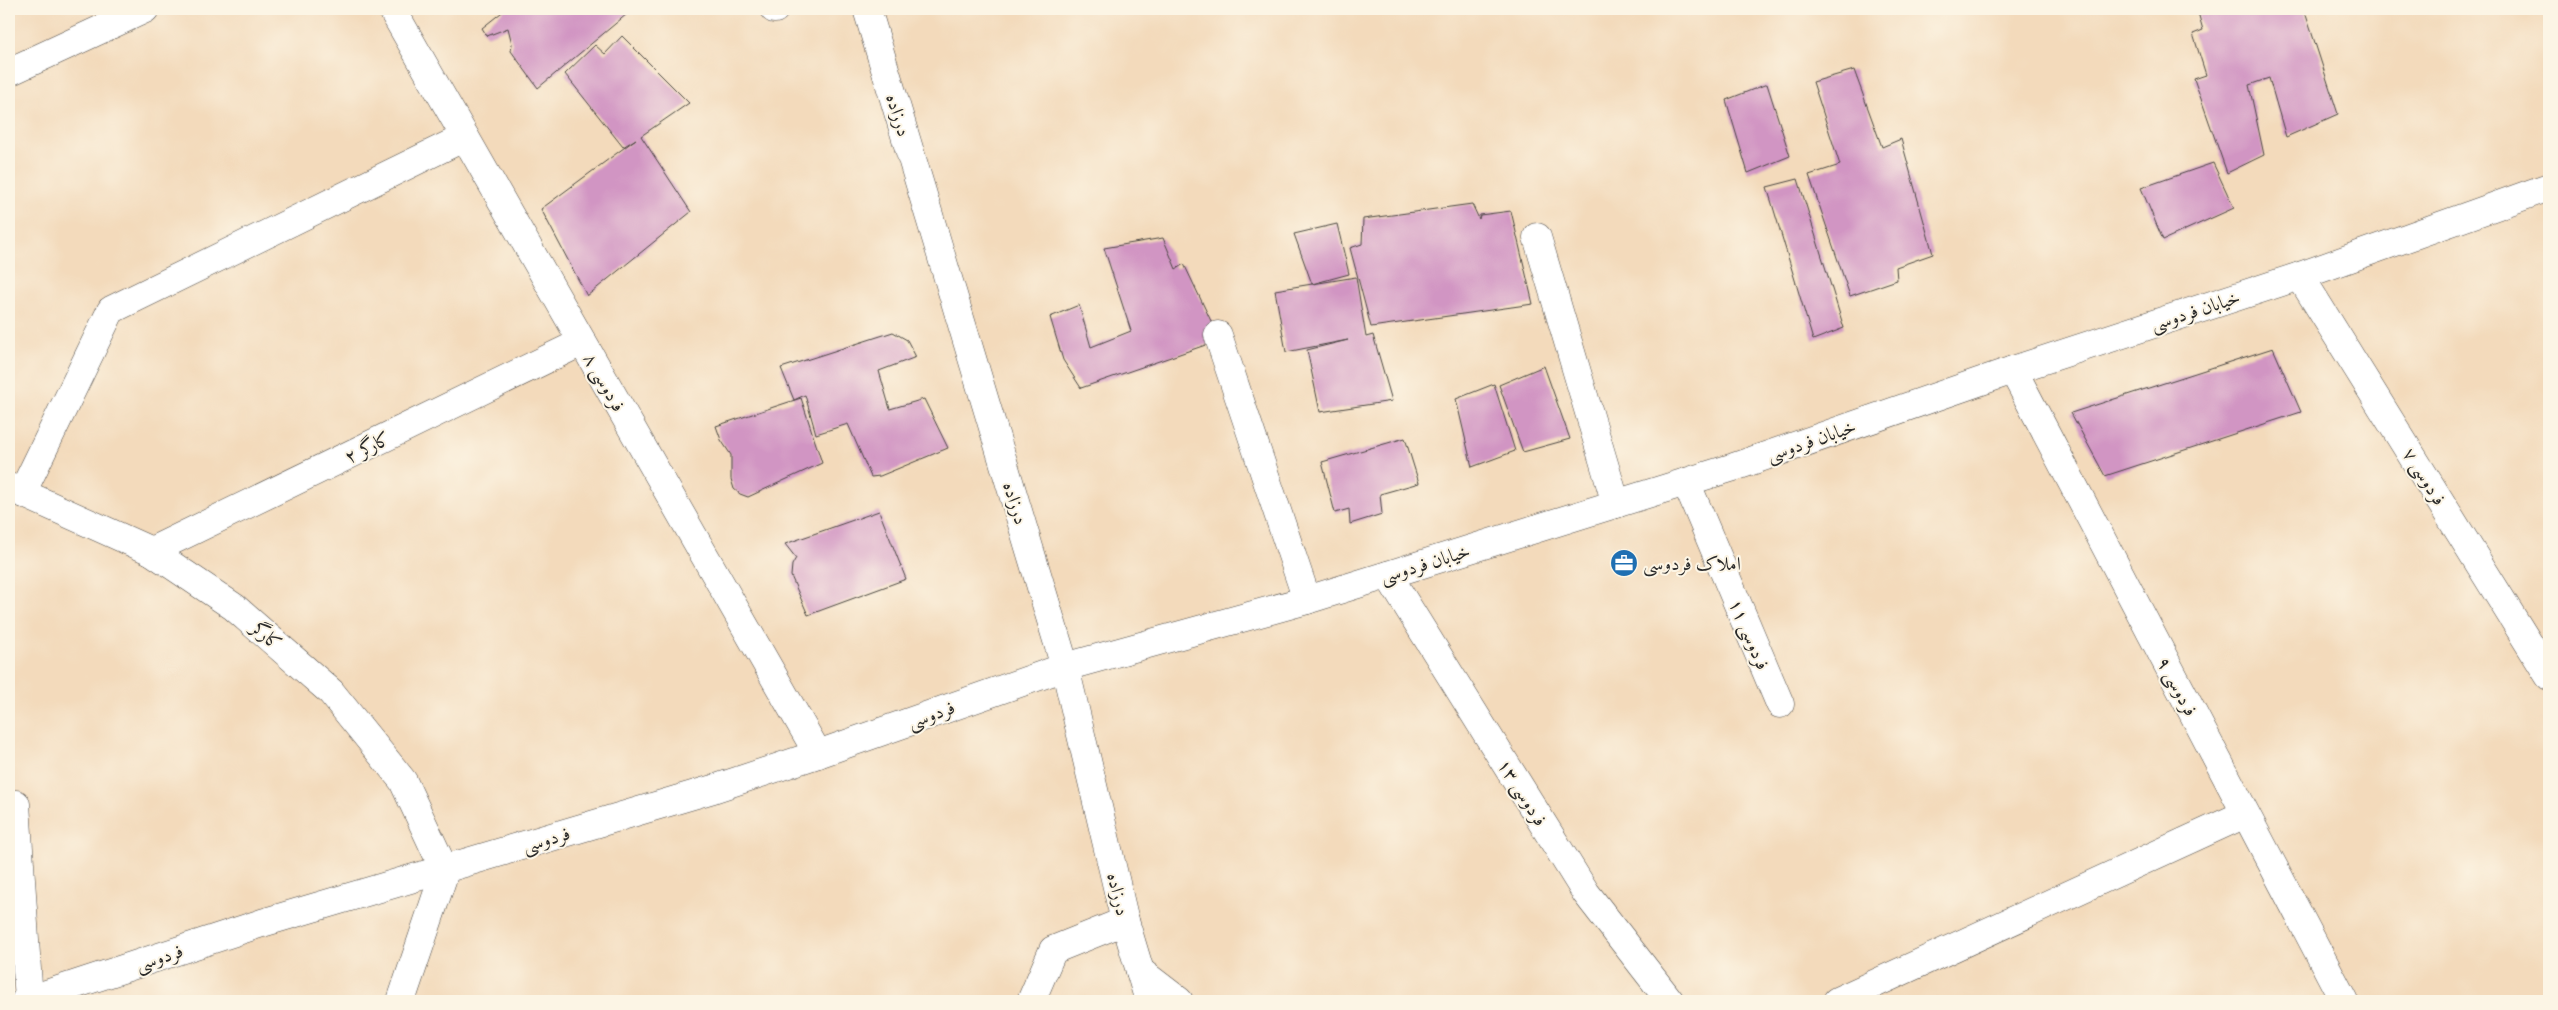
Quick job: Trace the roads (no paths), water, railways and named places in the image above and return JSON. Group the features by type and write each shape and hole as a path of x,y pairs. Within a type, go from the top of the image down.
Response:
{"street":[{"path":"9,72 145,9"},
{"name":"فردوسی ۸","path":"392,9 818,754"},
{"name":"درزاده","path":"867,9 1065,667 1125,922 1149,1001"},
{"path":"15,490 111,310 465,137"},
{"name":"خیابان فردوسی","path":"1065,667 1308,600 1686,482 2013,370 2300,276 2549,187"},
{"path":"1537,237 1616,504"},
{"name":"فردوسی ۷","path":"2300,276 2549,676"},
{"path":"1218,335 1308,600"},
{"name":"کارگر ۲","path":"151,551 582,342"},
{"name":"فردوسی ۹","path":"2013,370 2344,1001"},
{"name":"فردوسی ۱۱","path":"1686,482 1780,704"},
{"name":"کارگر","path":"15,490 151,551 234,607 331,692 403,781 445,870"},
{"name":"فردوسی ۱۳","path":"1388,575 1586,893 1670,1001"},
{"name":"فردوسی","path":"27,1001 262,923 445,870 818,754 1065,667"},
{"path":"16,804 27,1001"},
{"path":"1837,1001 2245,814"},
{"path":"401,1001 445,870"},
{"path":"1031,1001 1053,950 1125,922"},
{"path":"1140,970 1179,1001"}],"place":[{"name":"املاک فردوسی","path":"1624,563"}]}
